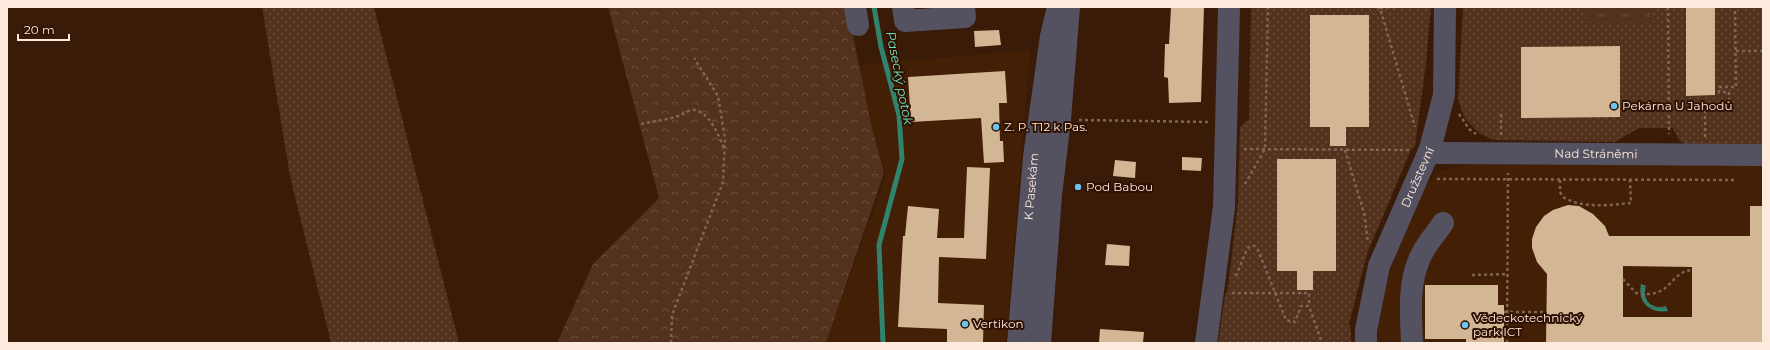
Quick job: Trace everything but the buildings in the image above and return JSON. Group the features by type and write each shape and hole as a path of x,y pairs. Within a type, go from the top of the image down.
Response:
{"street":[{"path":"903,7 905,21 965,18 964,7"},
{"name":"K Pasekám","path":"1018,343 1034,157 1051,36 1058,7"},
{"name":"K Pasekám","path":"1040,343 1050,210 1069,7"},
{"path":"1206,343 1223,226 1229,7"},
{"name":"Družstevní","path":"1366,343 1366,330 1379,266 1417,179 1422,151 1444,95 1445,7"},
{"name":"Nad Stráněmi","path":"1422,151 1505,146 1763,155"},
{"path":"1412,343 1411,307 1414,274 1419,258 1443,223"}],"path":[{"path":"1243,188 1265,149 1268,7"},
{"path":"1396,7 1379,8 1416,132"},
{"path":"1668,7 1669,134 1674,134"},
{"path":"1705,138 1706,104 1729,104 1728,92 1719,92 1719,87 1736,87 1735,7"},
{"path":"1736,51 1763,51"},
{"path":"671,343 672,315 723,182 725,139 718,96 694,58"},
{"path":"641,124 672,118 691,110 696,110 705,116 715,127 725,150"},
{"path":"1457,110 1463,121 1478,135"},
{"path":"1501,114 1508,180 1507,343"},
{"path":"1079,120 1226,123"},
{"path":"1236,149 1422,151"},
{"path":"1344,150 1364,213 1368,246"},
{"path":"1417,179 1737,180"},
{"path":"1560,180 1561,195 1566,199 1582,204 1631,203 1630,180"},
{"path":"1235,278 1247,249 1250,246 1255,246 1258,250 1286,320 1295,322 1301,306 1309,306"},
{"path":"1624,279 1636,293 1648,294 1660,292 1678,275 1686,270 1692,270"},
{"path":"1472,274 1507,274"},
{"path":"1232,292 1309,293 1309,306 1322,343"},
{"path":"1504,312 1546,312"}],"shaded area":[{"path":"1030,50 1006,343 826,343 886,175 871,123 858,65"},
{"path":"1464,165 1763,165 1763,343 1377,343 1379,312 1404,226 1435,172"}],"green space":[{"path":"262,7 374,7 459,343 331,343 290,176"},
{"path":"608,7 847,7 871,123 884,173 826,343 557,343 593,264 659,198"},
{"path":"1251,7 1431,7 1426,63 1415,146 1410,152 1367,254 1349,324 1351,330 1351,343 1218,343 1225,295 1228,288 1238,203 1240,127 1249,119","holes":["1310,15 1369,15 1369,127 1346,127 1346,146 1330,146 1330,127 1310,127","1277,159 1335,271 1313,271 1313,290 1297,290 1297,271 1277,271"]},
{"path":"1463,7 1763,7 1763,148 1685,144 1679,140 1673,128 1639,128 1615,142 1493,140 1479,133 1465,119 1458,100"},
{"path":"1586,7 1651,7 1651,22 1586,22"}],"water":[{"path":"1641,284 1646,286 1645,296 1649,303 1656,307 1666,306 1668,311 1656,311 1650,309 1646,305 1641,296"}],"waterway":[{"name":"Pasecký potok","path":"874,7 881,47 899,115 902,159 879,245 883,343"}],"place":[{"name":"Pekárna U Jahodů","path":"1614,106"},
{"name":"Z. P. T12 k Pas.","path":"996,127"},
{"name":"Pod Babou","path":"1078,187"},
{"name":"Vertikon","path":"965,324"},
{"name":"Vědeckotechnický park ICT","path":"1465,325"}]}
